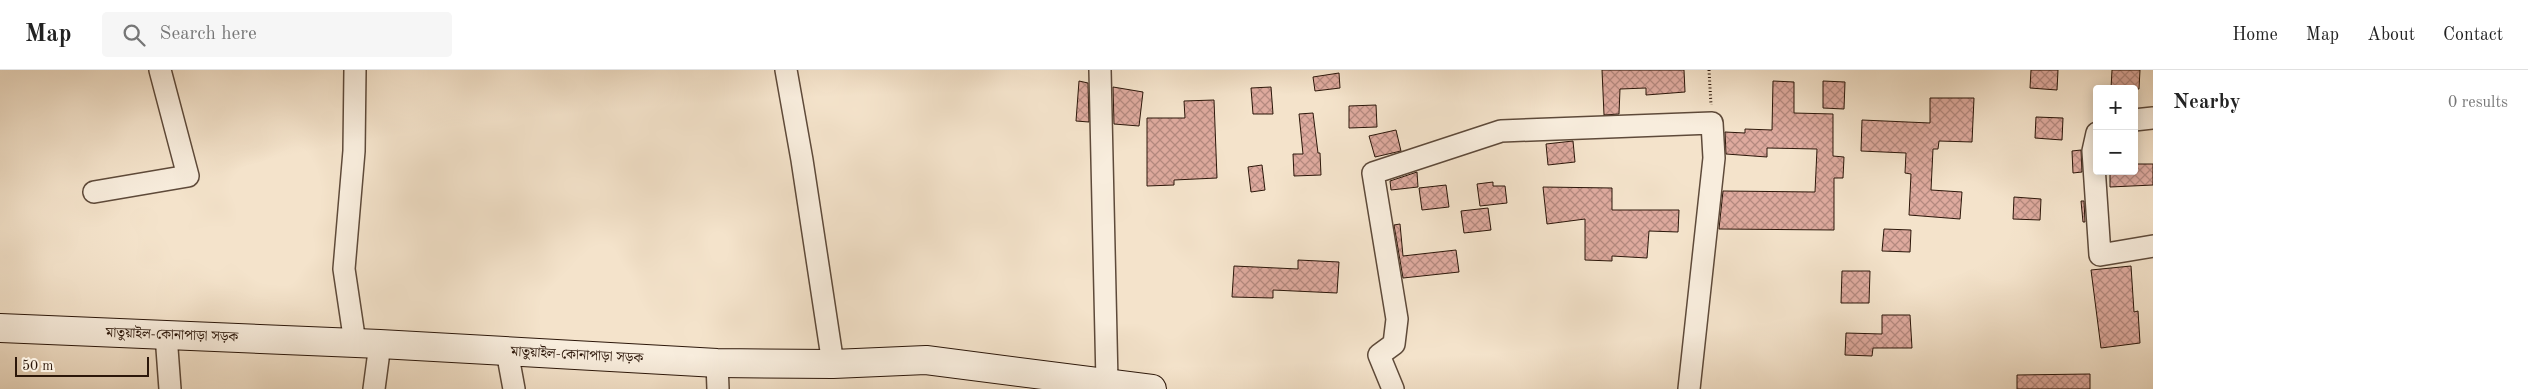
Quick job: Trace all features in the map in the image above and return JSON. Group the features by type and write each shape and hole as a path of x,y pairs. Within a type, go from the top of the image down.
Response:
{"main road":[{"name":"মাতুয়াইল-কোনাপাড়া সড়ক","path":"0,328 368,343 507,351 718,376 833,364 926,360 1152,389"}],"street":[{"path":"94,192 188,176 160,70"},
{"path":"354,70 356,90 354,151 344,269 368,343 374,389"},
{"path":"786,70 802,160 833,364"},
{"path":"1100,70 1107,382"},
{"path":"2138,120 2153,118"},
{"path":"1393,389 1379,355 1394,344 1397,319 1373,173 1501,131 1712,123 1714,158 1689,389"},
{"path":"2095,175 2100,254 2153,246"},
{"path":"166,335 170,389"},
{"path":"507,351 514,389"}],"path":[{"path":"1709,70 1712,123"}],"building":[{"path":"1602,70 1684,70 1685,92 1646,95 1646,88 1620,89 1619,114 1604,115"},
{"path":"2031,70 2058,70 2057,90 2030,88"},
{"path":"2112,70 2140,70 2139,89 2138,85 2111,85"},
{"path":"1339,73 1340,88 1315,91 1313,77"},
{"path":"1079,81 1088,83 1089,122 1076,121"},
{"path":"1773,81 1794,82 1794,113 1833,114 1833,156 1844,157 1843,178 1834,178 1834,230 1719,229 1723,191 1815,192 1817,149 1767,148 1767,157 1726,154 1725,132 1745,133 1745,129 1772,130"},
{"path":"1823,81 1845,82 1844,109 1823,108"},
{"path":"1113,87 1143,92 1139,126 1114,124"},
{"path":"1271,87 1273,114 1253,114 1251,88"},
{"path":"1930,98 1974,98 1972,142 1939,141 1938,149 1933,149 1931,190 1962,192 1960,219 1909,215 1911,174 1905,173 1906,153 1861,151 1862,120 1930,123"},
{"path":"1214,100 1217,178 1174,180 1174,185 1147,186 1147,118 1185,118 1184,101"},
{"path":"1376,105 1377,127 1349,128 1349,106"},
{"path":"1313,113 1318,153 1320,153 1321,175 1294,176 1293,154 1303,154 1299,114"},
{"path":"2036,117 2063,118 2062,140 2035,138"},
{"path":"1396,130 1401,151 1375,157 1369,136"},
{"path":"1573,141 1575,162 1548,165 1546,144"},
{"path":"2081,150 2082,172 2073,173 2072,151"},
{"path":"2138,164 2153,164 2153,185 2110,187 2110,175 2138,175"},
{"path":"1262,165 1265,190 1251,192 1248,167"},
{"path":"1417,172 1418,187 1391,190 1390,181"},
{"path":"1493,182 1493,186 1505,186 1507,203 1480,206 1477,184"},
{"path":"1446,185 1449,207 1422,210 1419,188"},
{"path":"1543,187 1612,188 1612,210 1679,210 1678,232 1649,231 1647,258 1612,256 1612,261 1585,260 1585,219 1547,224"},
{"path":"2014,197 2041,199 2040,220 2013,219"},
{"path":"2081,201 2084,201 2085,222 2083,222"},
{"path":"1488,208 1491,230 1464,233 1461,211"},
{"path":"1400,224 1403,256 1456,250 1459,272 1403,278 1394,225"},
{"path":"1884,229 1911,230 1910,252 1882,251"},
{"path":"1298,260 1339,262 1337,293 1273,290 1273,298 1232,297 1234,266 1298,269"},
{"path":"2131,266 2134,312 2138,311 2140,343 2101,348 2091,270"},
{"path":"1842,271 1870,271 1869,303 1841,303"},
{"path":"1882,315 1910,315 1912,348 1873,348 1872,356 1845,355 1846,333 1882,334"},
{"path":"2090,374 2090,389 2017,389 2017,375"}]}
